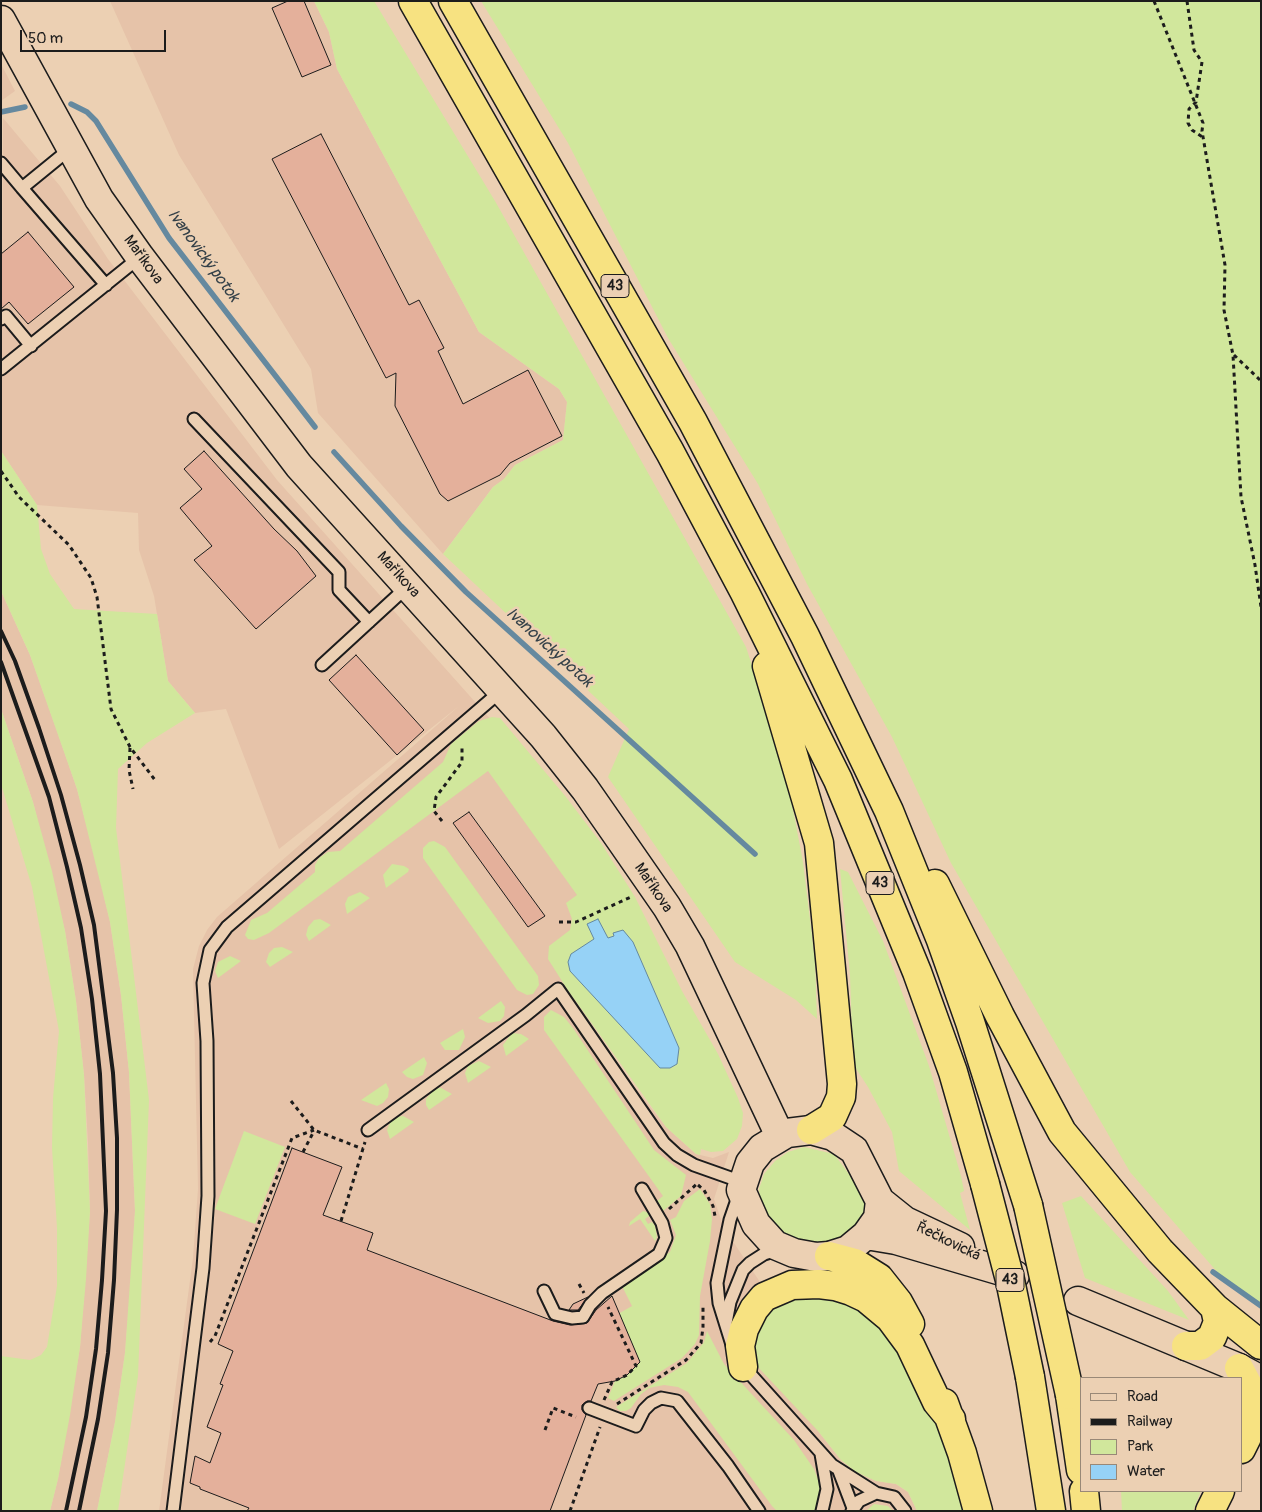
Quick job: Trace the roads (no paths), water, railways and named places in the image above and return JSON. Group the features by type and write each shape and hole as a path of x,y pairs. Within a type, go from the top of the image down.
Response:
{"highway":[{"name":"43","path":"413,1 665,444 745,593 838,780 917,972 952,1072 986,1184 1010,1280 1030,1377 1051,1511"},
{"name":"43","path":"453,1 693,422 801,628 888,811 957,986 1028,1205 1048,1288 1070,1395 1080,1463"},
{"path":"745,593 820,843 842,1084 841,1097 832,1117 811,1130"},
{"path":"888,811 939,890 1000,1016 1062,1132 1160,1251 1215,1308 1261,1346"},
{"path":"829,1256 855,1263 879,1278 886,1286 918,1338 951,1419 978,1511"},
{"path":"743,1367 740,1346 744,1328 754,1309 764,1297 792,1285 819,1284 835,1286 866,1298 890,1318 910,1345 937,1402 951,1419"},
{"path":"1186,1346 1200,1346 1212,1337 1218,1322 1215,1308"},
{"path":"1250,1374 1248,1385 1250,1437"},
{"path":"1084,1492 1086,1511"},
{"path":"1210,1511 1220,1492"}],"street":[{"name":"Maříkova","path":"1,20 99,198 140,257 299,466 543,736 584,789 667,907 723,1014 780,1136"},
{"path":"811,1130 840,1139 854,1150 880,1201 878,1218 866,1235 848,1250 829,1256 806,1256 782,1249 768,1239 756,1224 742,1186 756,1155 780,1136 792,1132 811,1130"},
{"name":"Řečkovická","path":"866,1235 896,1240 937,1254 1015,1275 905,1221 880,1201"},
{"path":"1078,1301 1250,1374"}],"lane":[{"path":"22,188 71,148"},
{"path":"1,163 106,285"},
{"path":"1,370 140,257"},
{"path":"1,319 6,316 31,346"},
{"path":"194,419 339,572 339,590 369,622"},
{"path":"322,666 408,586"},
{"path":"173,1511 204,1268 208,1196 207,1041 203,983 210,950 227,927 502,690"},
{"path":"368,1130 526,1015 558,989 656,1132 677,1155 742,1186 730,1220 717,1283 719,1303 725,1325 731,1343 743,1367 839,1472 876,1493 894,1497 905,1511"},
{"path":"544,1292 554,1314 572,1318 583,1317 590,1305 602,1293 660,1254 666,1238 659,1217 642,1189"},
{"path":"725,1325 730,1302 743,1270 764,1254 782,1249"},
{"path":"589,1408 636,1426 646,1406 661,1398 677,1401 728,1466 759,1511"},
{"path":"821,1452 827,1489 822,1511"},
{"path":"839,1472 853,1509 867,1495 876,1493"}],"water":[{"path":"598,919 608,938 614,936 613,933 623,930 633,942 679,1048 677,1064 670,1068 660,1068 570,971 568,962 571,954 594,939 587,924"}],"waterway":[{"name":"Ivanovický potok","path":"71,104 87,112 96,121 169,238 315,427"},
{"name":"Ivanovický potok","path":"1,112 25,107"},
{"name":"Ivanovický potok","path":"334,452 401,526 466,592 755,854"},
{"name":"Ivanovický potok","path":"1213,1272 1261,1306"}],"railway":[{"path":"1,631 15,661 39,728 61,795 80,865 94,925 113,1073 117,1138 117,1210 114,1280 108,1353 98,1419 79,1511"},
{"path":"1,662 49,797 67,867 81,928 92,999 100,1074 106,1211 102,1280 96,1349 86,1417 66,1511"}]}
